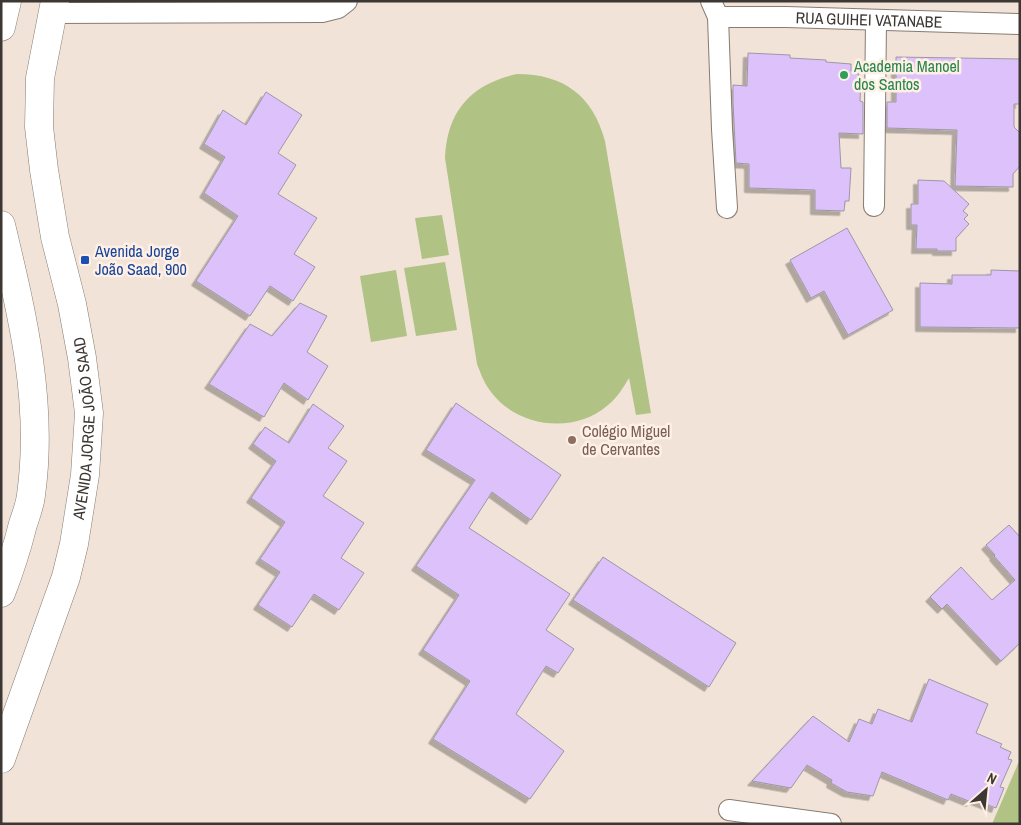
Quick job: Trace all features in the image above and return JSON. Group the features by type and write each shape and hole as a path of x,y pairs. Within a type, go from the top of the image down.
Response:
{"main road":[{"path":"1,27 7,1"},
{"name":"AVENIDA JORGE JOÃO SAAD","path":"1,759 66,577 74,544 86,467 89,413 82,358 72,304 55,237 39,127 40,78 54,7"},
{"path":"1,225 18,297 33,386 36,434 31,497 7,560 1,593"}],"street":[{"path":"54,7 322,12 338,8 347,1"},
{"path":"715,9 727,208"},
{"name":"RUA GUIHEI VATANABE","path":"715,9 876,20 1020,24"},
{"path":"874,206 876,20"},
{"path":"728,810 831,824"}],"green space":[{"path":"517,74 549,78 562,83 584,100 600,125 605,141 651,413 636,415 629,378 608,405 579,421 546,423 530,419 515,413 502,404 489,389 477,364 445,158 447,141 451,126 464,102 487,85"},
{"path":"442,215 449,255 422,259 415,218"},
{"path":"445,262 457,330 416,336 404,268"},
{"path":"396,270 407,336 371,342 360,276"},
{"path":"1020,759 1020,824 992,824"}],"building":[{"path":"748,53 790,55 790,58 826,60 826,62 851,64 851,71 855,71 855,74 859,74 858,77 861,77 860,101 863,102 863,134 839,133 841,168 851,168 849,201 845,201 844,211 815,210 815,190 749,188 749,164 736,163 733,102 733,85 747,86"},
{"path":"896,57 1020,59 1020,104 1014,104 1014,127 1020,133 1020,166 1013,174 1013,187 955,186 957,130 887,128 887,102 896,102"},
{"path":"266,92 302,115 278,153 296,165 278,194 317,218 294,254 315,267 293,301 270,286 250,316 196,281 238,216 204,193 225,157 204,144 223,110 246,125"},
{"path":"918,180 944,181 969,204 963,211 968,215 964,219 969,224 956,238 956,251 916,249 917,225 911,225 911,204 918,204"},
{"path":"847,228 893,310 848,335 824,291 811,298 790,260"},
{"path":"991,270 1020,271 1020,328 920,327 920,283 952,284 952,275 991,275"},
{"path":"300,303 327,316 307,352 328,366 308,400 284,383 264,417 209,384 250,324 272,336"},
{"path":"456,403 561,475 531,520 492,492 469,528 570,594 546,630 574,649 558,673 546,666 516,714 564,751 530,799 433,739 470,681 423,650 459,595 416,566 475,480 426,450"},
{"path":"313,404 344,426 328,448 347,461 323,496 364,523 341,558 364,573 339,610 314,594 292,627 258,605 280,572 260,559 285,522 251,498 276,461 253,444 265,427 289,443"},
{"path":"1009,525 1020,537 1020,643 1001,661 947,604 942,609 930,597 961,567 992,600 1015,580 986,545"},
{"path":"603,557 736,643 709,687 573,600"},
{"path":"929,679 988,704 976,733 1002,744 1000,747 1011,752 1008,759 1012,760 1000,787 1004,788 996,808 972,799 971,802 951,794 948,800 882,772 873,796 847,792 831,783 832,780 807,765 791,788 752,781 813,716 849,742 859,719 872,724 878,709 912,722"}],"place":[{"name":"Academia Manoel dos Santos","path":"844,75"},
{"name":"Avenida Jorge João Saad, 900","path":"85,260"},
{"name":"Colégio Miguel de Cervantes","path":"572,440"}]}
